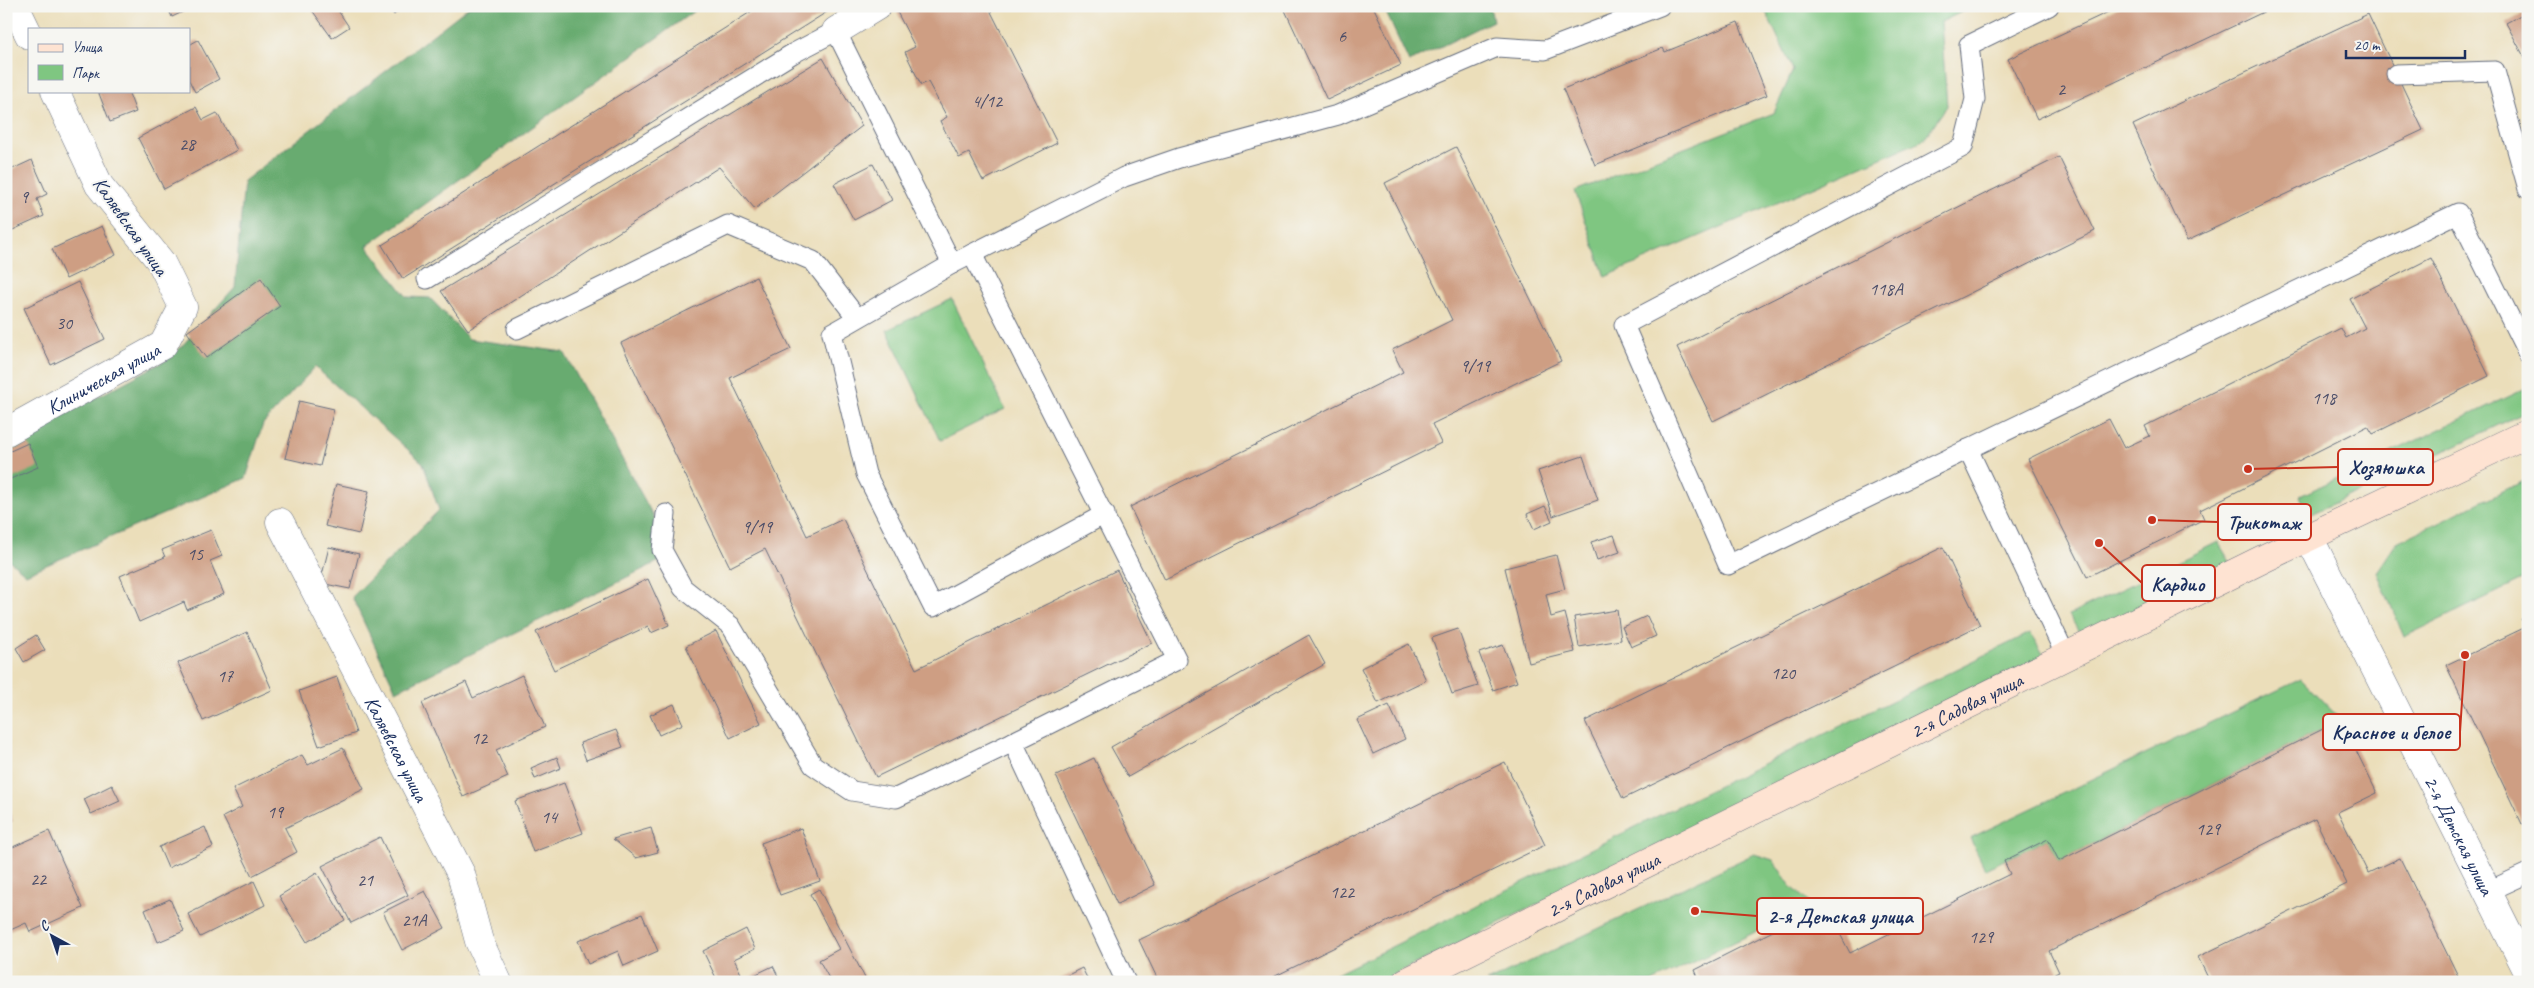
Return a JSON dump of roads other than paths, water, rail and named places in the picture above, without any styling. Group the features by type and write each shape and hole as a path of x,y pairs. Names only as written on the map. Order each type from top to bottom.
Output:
{"street":[{"path":"16,6 28,33"},
{"path":"836,31 877,6"},
{"name":"Каляевская улица","path":"55,92 99,185 161,262 183,307"},
{"name":"Клиническая улица","path":"6,432 163,345 183,307"},
{"name":"2-я Садовая улица","path":"1406,982 2066,656 2528,433"},
{"name":"Каляевская улица","path":"280,522 461,874 479,941 498,982"},
{"name":"2-я Детская улица","path":"2310,537 2528,972"}],"lane":[{"path":"1105,514 932,607 866,474 832,333 952,264 1124,178 1179,158 1338,115 1497,47 1545,50 1660,6"},
{"path":"2050,6 1969,45 1975,100 1963,147 1624,326 1728,565 2458,212 2528,354"},
{"path":"427,279 792,54 836,31 952,264"},
{"path":"2396,74 2495,71 2528,189"},
{"path":"516,329 728,225 813,261 857,318"},
{"path":"666,514 662,550 683,588 731,626 813,765 852,790 896,798 1177,660 1105,514 972,254"},
{"path":"1968,449 2066,656"},
{"path":"1013,742 1126,982"},
{"path":"2489,891 2528,873"}],"place":[{"name":"Хозяюшка","path":"2248,469"},
{"name":"Трикотаж","path":"2152,520"},
{"name":"Кардио","path":"2099,543"},
{"name":"Красное и белое","path":"2465,655"},
{"name":"2-я Детская улица","path":"1695,911"}]}
